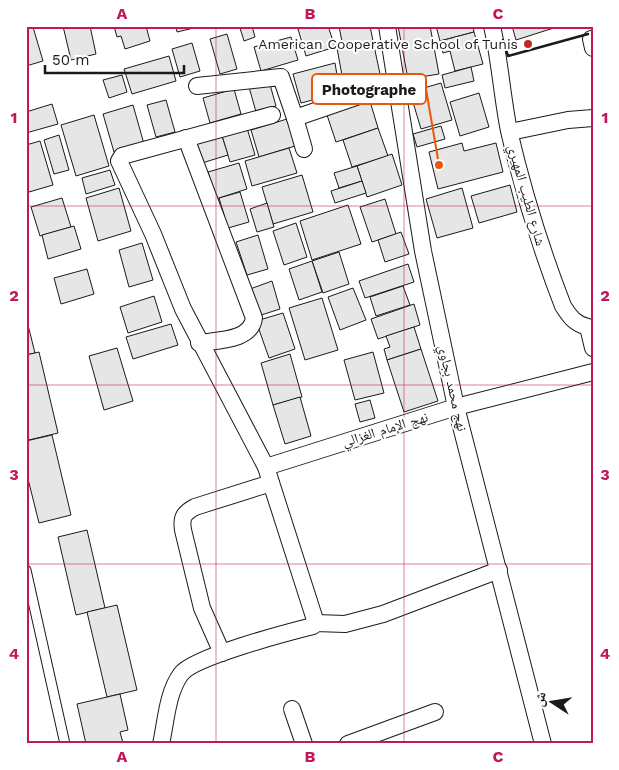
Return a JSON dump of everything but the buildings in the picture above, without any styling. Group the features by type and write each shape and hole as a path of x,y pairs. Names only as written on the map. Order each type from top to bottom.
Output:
{"street":[{"name":"نهج محمد بجاوي","path":"388,26 423,251 456,407 543,744"},
{"name":"شارع الطيب المهيري","path":"492,26 498,53 501,92 531,217 563,306 570,318 580,325 590,326 593,348"},
{"path":"197,86 281,77 304,149"},
{"path":"295,118 397,83"},
{"path":"272,115 122,156 119,161 154,234 183,309 199,343 266,467 316,623"},
{"path":"510,132 568,120 593,118"},
{"path":"186,138 254,318 248,331 240,336 199,343"},
{"name":"نهج الإمام الغزالي","path":"266,467 456,407 593,372"},
{"path":"222,652 202,608 183,530 183,517 186,512 195,507 272,483"},
{"path":"161,744 172,691 182,672 222,652 313,626 316,623 346,624 384,614 499,570"},
{"path":"292,709 304,744"},
{"path":"348,744 435,712"}],"lane":[{"path":"26,570 65,744"}],"wall":[{"path":"503,40 508,56 588,34"}],"place":[{"name":"American Cooperative School of Tunis","path":"528,44"},
{"name":"Photographe","path":"439,165"}]}
